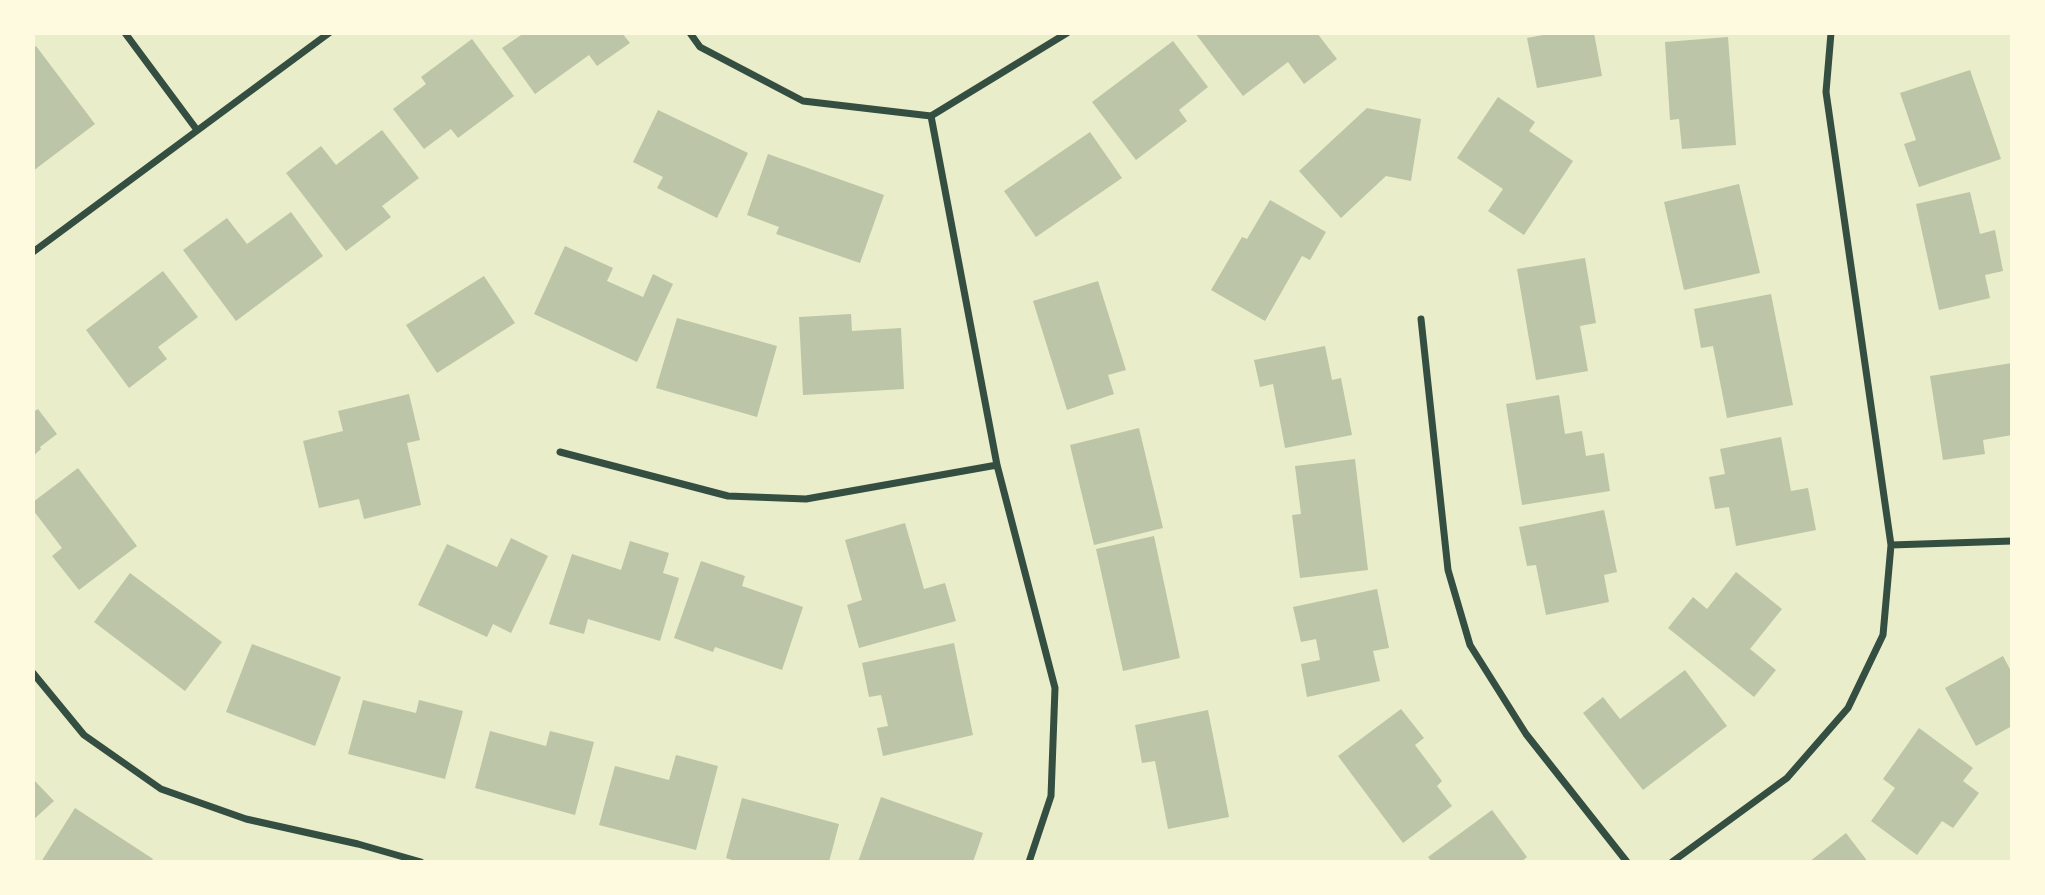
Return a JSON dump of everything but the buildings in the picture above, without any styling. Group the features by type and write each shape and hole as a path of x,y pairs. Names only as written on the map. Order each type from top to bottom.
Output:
{"street":[{"path":"125,33 197,130"},
{"path":"33,252 330,33"},
{"path":"690,33 700,47 803,101 931,116 1067,33"},
{"path":"1672,862 1787,778 1848,708 1883,635 1891,545 1826,92 1831,33"},
{"path":"931,116 997,465 1055,688 1051,796 1029,862"},
{"path":"1421,319 1448,570 1471,645 1526,734 1627,862"},
{"path":"560,452 728,496 806,499 997,465"},
{"path":"1891,545 2012,541"},
{"path":"33,673 84,735 161,789 246,819 421,862"}]}
